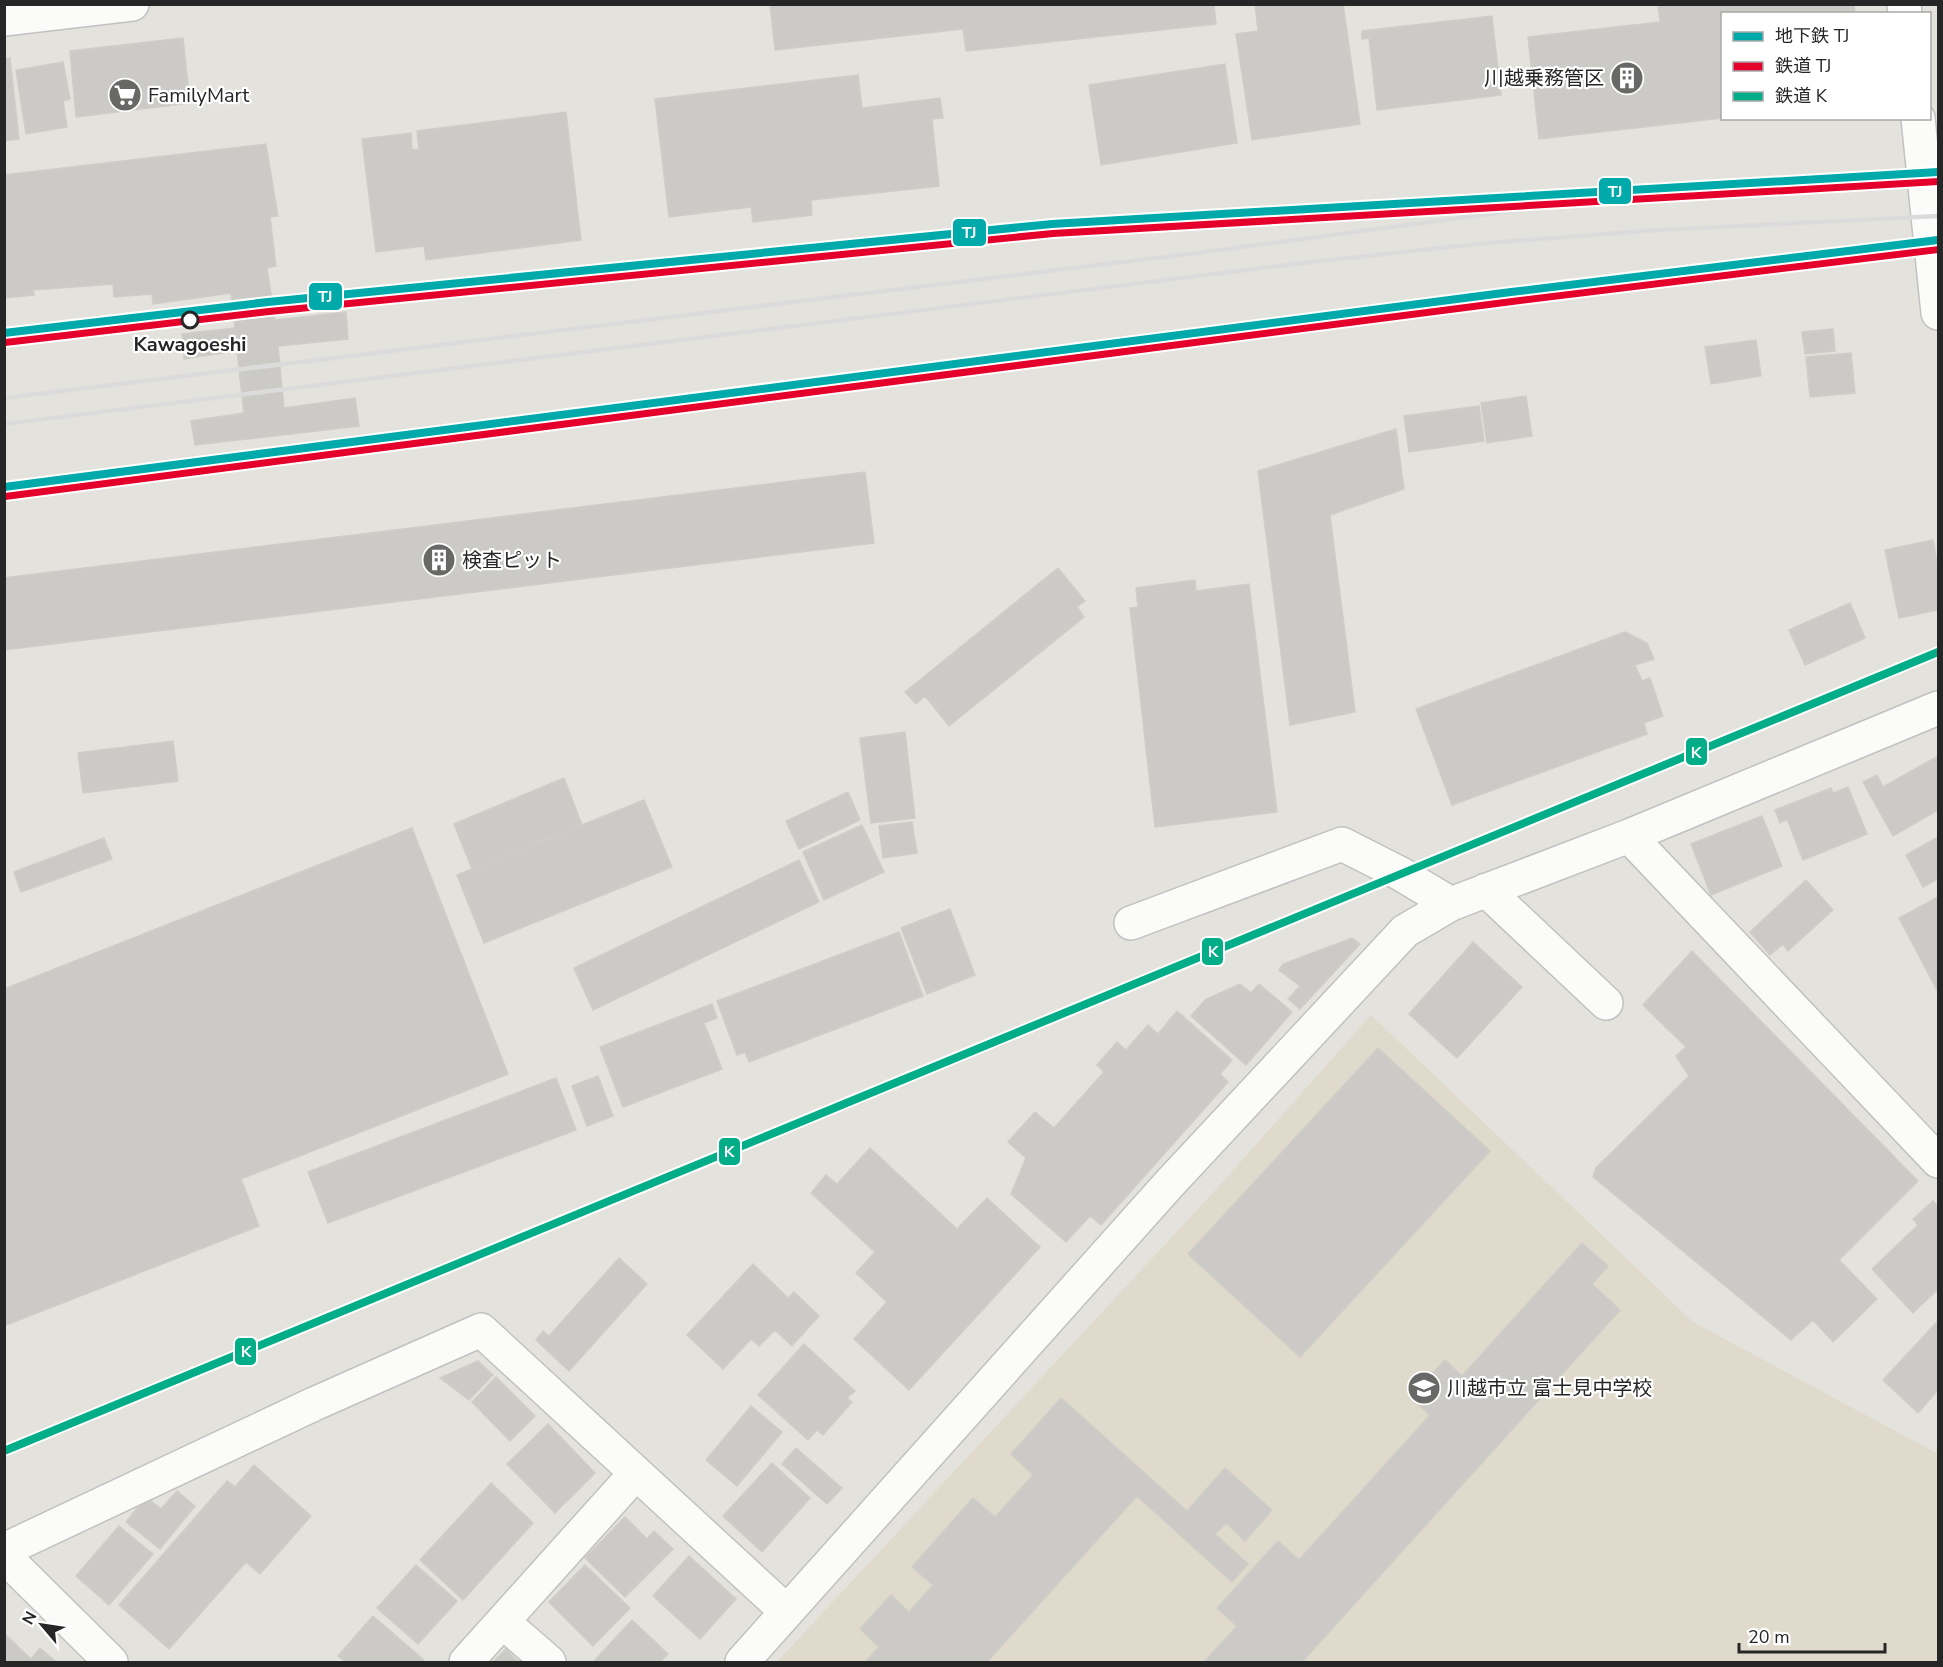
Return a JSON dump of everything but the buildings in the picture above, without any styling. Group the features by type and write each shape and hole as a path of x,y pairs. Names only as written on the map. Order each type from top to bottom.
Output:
{"street":[{"path":"4,19 132,4"},
{"path":"1918,120 1938,313"},
{"path":"742,1662 1162,1192 1397,940 1428,916 1451,904 1629,836 1938,708"},
{"path":"1629,836 1938,1161"},
{"path":"1131,923 1342,844 1401,874 1451,904"},
{"path":"1486,890 1606,1003"},
{"path":"4,1550 314,1404 481,1330 786,1611"},
{"path":"466,1662 636,1473"},
{"path":"4,1556 111,1662"},
{"path":"503,1622 549,1662"}],"shaded area":[{"name":"川越市立 富士見中学校","path":"1371,1015 1693,1322 1938,1454 1938,1662 777,1662 1211,1195"}],"railway":[{"path":"4,398 1197,253 1595,200 1829,178"},
{"path":"4,424 1302,263 1487,243 1658,230 1938,216"}],"metro line":[{"name":"TJ","path":"4,333 268,302 1052,224 1938,172"},
{"name":"TJ","path":"4,487 1511,292 1938,240"}],"rail line":[{"name":"TJ","path":"5,342 269,311 1053,233 1938,181"},
{"name":"TJ","path":"5,496 1512,301 1938,249"},
{"name":"K","path":"4,1451 1938,652"}],"place":[{"name":"川越乗務管区","path":"1627,78"},
{"name":"FamilyMart","path":"125,95"},
{"name":"Kawagoeshi","path":"190,320"},
{"name":"検査ピット","path":"439,560"},
{"name":"川越市立 富士見中学校","path":"1424,1388"}]}
